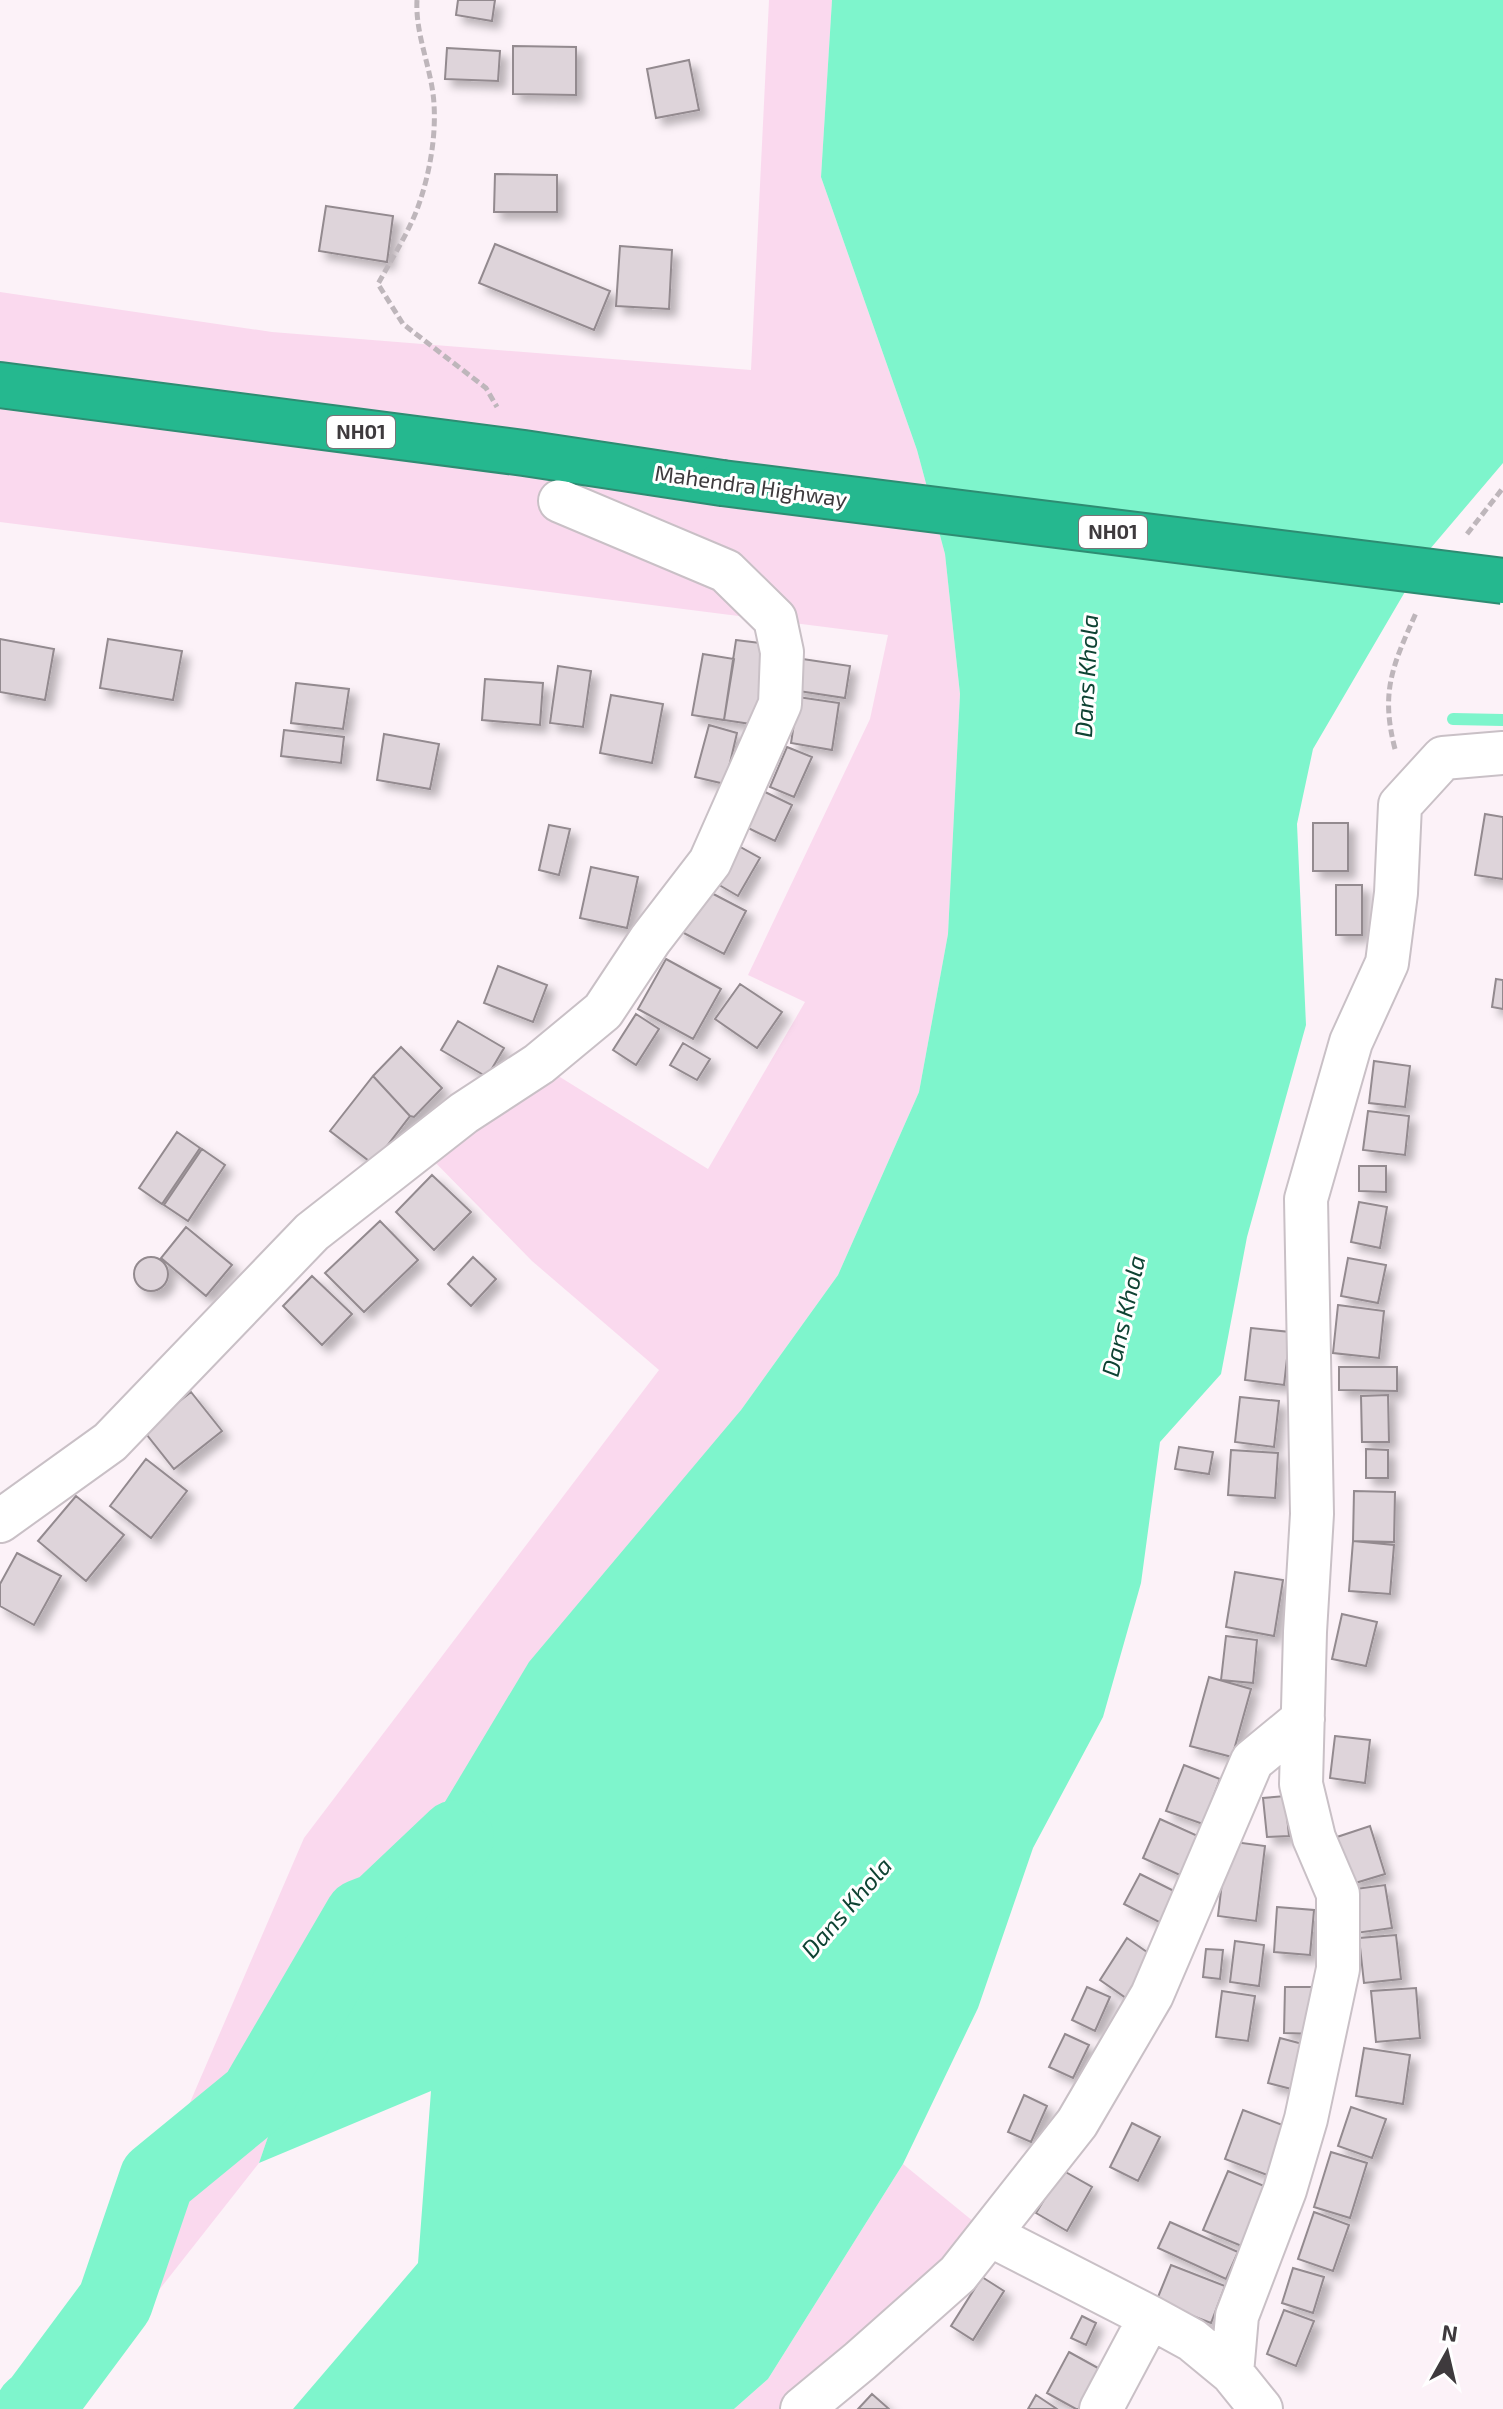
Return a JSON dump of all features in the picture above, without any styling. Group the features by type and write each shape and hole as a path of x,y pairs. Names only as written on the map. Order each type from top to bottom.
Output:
{"highway":[{"name":"Mahendra Highway","path":"0,385 524,453 722,483 1503,581"}],"street":[{"path":"0,1521 110,1442 312,1232 464,1113 539,1064 603,1011 650,940 710,862 780,704 782,652 775,619 726,571 560,501"},
{"path":"1232,2373 1237,2316 1285,2190 1306,2119 1338,1969 1338,1894 1314,1838 1301,1784 1312,1514 1306,1199 1351,1042 1387,963 1396,893 1400,805 1443,758 1503,753"},
{"path":"802,2409 958,2274 1077,2123 1152,1995 1252,1761 1303,1719"},
{"path":"990,2235 1192,2340 1232,2373 1261,2409"},
{"path":"1101,2409 1150,2317"}],"path":[{"path":"417,0 416,16 434,104 432,153 420,203 378,284 403,324 486,388 524,453"},
{"path":"1467,534 1503,488"},
{"path":"1407,797 1391,732 1388,700 1393,665 1417,612"}],"shaded area":[{"path":"769,0 832,0 821,177 917,450 945,554 960,694 948,934 919,1092 838,1275 741,1410 282,2096 259,2163 122,2337 70,2409 33,2409 115,2302 157,2179 304,1838 659,1370 532,1261 421,1148 539,1064 708,1169 805,1002 748,975 870,719 888,635 0,522 0,292 272,332 751,370"},
{"path":"903,2164 990,2235 802,2409 734,2409 768,2379"}],"water":[{"name":"Dans Khola","path":"832,0 1503,0 1503,463 1430,549 1313,749 1297,824 1306,1025 1247,1237 1221,1374 1160,1442 1141,1583 1103,1717 1033,1848 978,2008 903,2164 768,2379 734,2409 293,2409 418,2263 431,2091 259,2163 282,2096 380,1910 529,1662 741,1410 838,1275 919,1092 948,934 960,694 945,554 917,450 821,177"}],"building":[{"path":"458,0 495,0 492,21 456,15"},
{"path":"513,46 576,47 576,95 513,94"},
{"path":"447,48 500,51 498,81 445,79"},
{"path":"689,60 699,110 656,118 647,69"},
{"path":"495,174 557,175 557,212 494,212"},
{"path":"326,206 393,216 387,262 319,251"},
{"path":"495,244 610,291 594,330 479,283"},
{"path":"620,246 672,250 669,309 616,306"},
{"path":"0,639 54,649 45,700 0,692"},
{"path":"108,639 182,651 173,700 100,688"},
{"path":"736,640 777,645 764,726 724,720"},
{"path":"703,654 734,659 724,720 692,715"},
{"path":"796,658 850,666 845,698 792,690"},
{"path":"558,666 591,671 583,727 550,723"},
{"path":"485,679 543,683 540,725 482,720"},
{"path":"296,683 349,689 343,729 291,723"},
{"path":"611,695 663,704 652,763 600,753"},
{"path":"798,697 839,703 832,750 791,743"},
{"path":"709,725 737,733 725,784 695,777"},
{"path":"284,730 344,737 341,763 281,756"},
{"path":"384,734 439,744 430,789 377,780"},
{"path":"787,747 812,757 794,797 770,787"},
{"path":"763,791 792,805 775,841 746,827"},
{"path":"1485,814 1503,817 1503,879 1475,875"},
{"path":"1313,823 1348,823 1348,871 1313,871"},
{"path":"549,825 570,829 559,875 539,870"},
{"path":"735,844 760,858 738,896 714,882"},
{"path":"591,867 638,877 627,928 580,918"},
{"path":"1336,885 1362,885 1362,935 1336,935"},
{"path":"700,887 746,911 724,954 678,930"},
{"path":"666,959 721,989 693,1039 638,1009"},
{"path":"498,966 547,985 533,1022 484,1003"},
{"path":"1496,979 1503,980 1503,1009 1492,1007"},
{"path":"740,984 782,1012 757,1048 715,1019"},
{"path":"636,1014 659,1029 636,1065 613,1050"},
{"path":"458,1021 504,1048 487,1077 441,1050"},
{"path":"683,1043 710,1059 697,1080 670,1065"},
{"path":"401,1047 442,1088 414,1117 373,1076"},
{"path":"1374,1061 1410,1066 1405,1107 1369,1103"},
{"path":"373,1076 410,1116 373,1164 330,1131"},
{"path":"1368,1111 1409,1116 1405,1155 1363,1150"},
{"path":"177,1132 200,1148 162,1204 139,1188"},
{"path":"202,1149 225,1165 188,1221 164,1205"},
{"path":"1359,1166 1386,1166 1386,1192 1359,1191"},
{"path":"432,1175 471,1212 434,1250 396,1212"},
{"path":"1359,1202 1387,1207 1380,1248 1351,1242"},
{"path":"380,1221 418,1260 364,1312 325,1273"},
{"path":"186,1227 232,1265 206,1296 161,1258"},
{"path":"151,1257 163,1262 168,1274 163,1286 151,1291 139,1286 134,1274 139,1262"},
{"path":"473,1257 496,1279 471,1306 448,1284"},
{"path":"1348,1258 1386,1265 1378,1303 1341,1296"},
{"path":"312,1276 352,1314 322,1345 283,1306"},
{"path":"1338,1305 1384,1311 1379,1358 1333,1353"},
{"path":"1251,1328 1290,1332 1284,1385 1245,1380"},
{"path":"1339,1367 1397,1367 1397,1391 1339,1390"},
{"path":"191,1392 222,1431 174,1469 143,1430"},
{"path":"1388,1395 1389,1442 1362,1442 1361,1396"},
{"path":"1240,1397 1279,1401 1274,1447 1235,1442"},
{"path":"1179,1447 1213,1452 1209,1474 1175,1469"},
{"path":"1366,1449 1388,1450 1388,1478 1366,1478"},
{"path":"1231,1450 1278,1453 1275,1498 1228,1495"},
{"path":"146,1459 187,1491 151,1538 110,1506"},
{"path":"1354,1491 1395,1492 1394,1542 1353,1541"},
{"path":"76,1496 124,1535 86,1581 38,1541"},
{"path":"1353,1541 1394,1545 1390,1594 1349,1591"},
{"path":"17,1553 61,1576 34,1625 0,1606 0,1584"},
{"path":"1235,1572 1283,1580 1274,1636 1226,1627"},
{"path":"1342,1614 1377,1622 1366,1666 1332,1659"},
{"path":"1226,1636 1257,1640 1253,1683 1221,1680"},
{"path":"1209,1677 1251,1689 1232,1757 1190,1746"},
{"path":"1335,1736 1370,1740 1365,1783 1330,1778"},
{"path":"1184,1765 1220,1779 1203,1824 1166,1811"},
{"path":"1285,1796 1289,1836 1267,1837 1263,1798"},
{"path":"1160,1819 1200,1837 1182,1876 1143,1858"},
{"path":"1370,1826 1385,1874 1352,1884 1337,1837"},
{"path":"1227,1841 1265,1846 1256,1921 1218,1916"},
{"path":"1140,1874 1176,1892 1161,1923 1124,1904"},
{"path":"1385,1885 1392,1928 1356,1933 1348,1890"},
{"path":"1277,1907 1314,1910 1310,1955 1274,1952"},
{"path":"1396,1935 1401,1979 1364,1983 1359,1938"},
{"path":"1127,1938 1154,1957 1126,1998 1100,1980"},
{"path":"1235,1941 1264,1945 1259,1986 1230,1982"},
{"path":"1206,1949 1223,1950 1220,1979 1203,1977"},
{"path":"1087,1987 1110,1997 1095,2031 1072,2020"},
{"path":"1285,1987 1318,1987 1318,2034 1284,2033"},
{"path":"1416,1988 1420,2038 1376,2042 1371,1991"},
{"path":"1222,1991 1255,1996 1248,2041 1216,2037"},
{"path":"1065,2034 1089,2045 1073,2078 1049,2067"},
{"path":"1280,2038 1314,2047 1303,2092 1268,2083"},
{"path":"1364,2048 1410,2055 1403,2104 1356,2096"},
{"path":"1024,2095 1047,2106 1031,2142 1008,2132"},
{"path":"1351,2107 1386,2119 1372,2158 1338,2146"},
{"path":"1243,2110 1293,2129 1275,2178 1225,2159"},
{"path":"1132,2123 1160,2137 1138,2181 1110,2167"},
{"path":"1331,2152 1367,2163 1350,2218 1314,2207"},
{"path":"1062,2170 1092,2187 1067,2231 1036,2213"},
{"path":"1228,2171 1269,2188 1244,2247 1203,2230"},
{"path":"1314,2212 1349,2225 1333,2271 1298,2259"},
{"path":"1170,2222 1238,2252 1226,2279 1158,2248"},
{"path":"1171,2265 1225,2286 1211,2323 1156,2302"},
{"path":"1293,2268 1324,2277 1313,2313 1282,2303"},
{"path":"982,2277 1004,2291 973,2340 951,2326"},
{"path":"1284,2310 1314,2321 1296,2366 1267,2354"},
{"path":"1082,2316 1096,2323 1086,2345 1071,2338"},
{"path":"1069,2352 1107,2373 1086,2409 1076,2409 1047,2393"},
{"path":"872,2394 889,2409 858,2409"},
{"path":"1036,2395 1057,2409 1028,2409"}],"waterway":[{"path":"1453,719 1503,720"},
{"path":"33,2409 115,2302 157,2179 257,2097 362,1917 380,1910 456,1838"}]}
